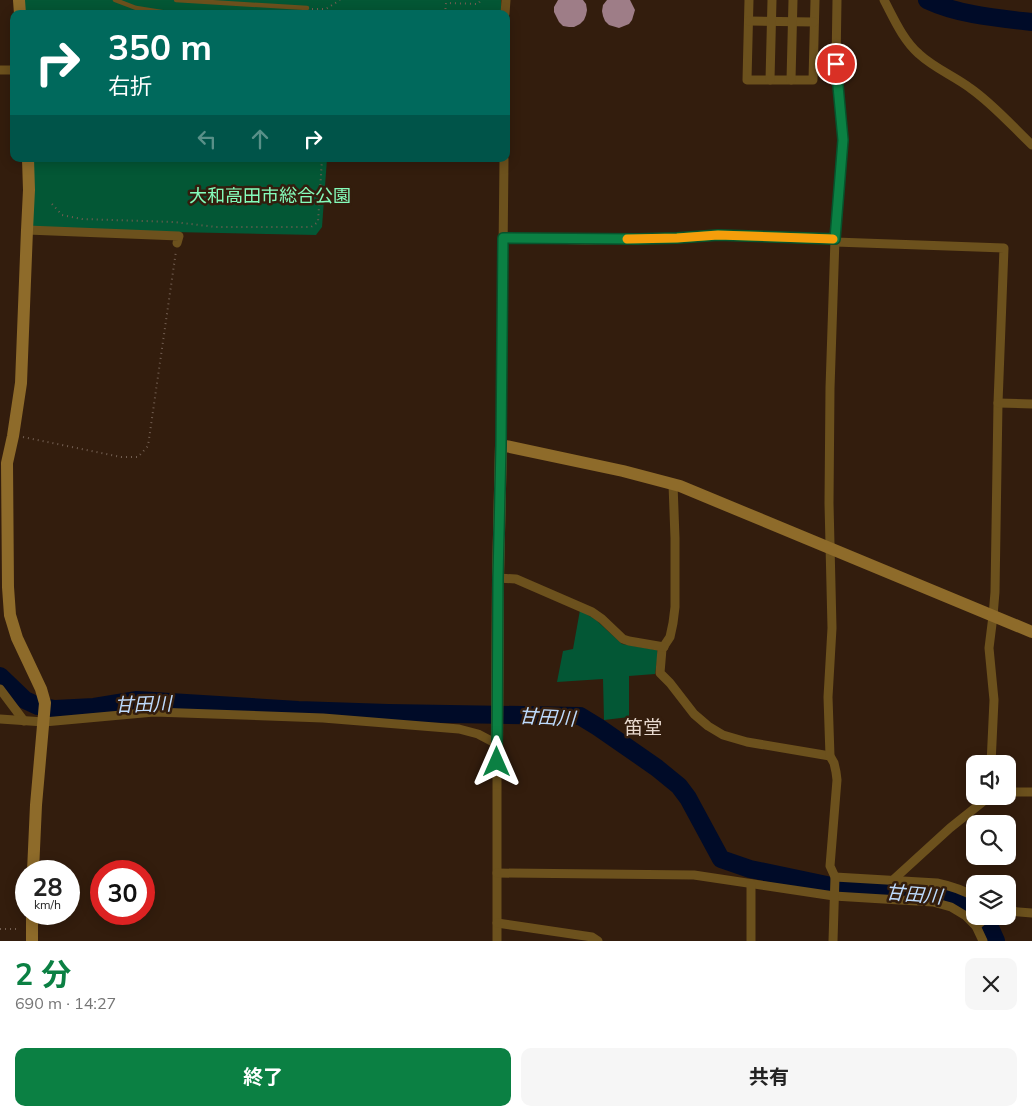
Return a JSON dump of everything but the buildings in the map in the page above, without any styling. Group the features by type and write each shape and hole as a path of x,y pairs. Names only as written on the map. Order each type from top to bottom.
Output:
{"street":[{"path":"750,0 747,80 813,80 814,0"},
{"path":"770,80 772,0"},
{"path":"791,80 793,0"},
{"path":"833,941 835,879 830,866 837,780 834,763 830,756 828,697 832,628 829,427 835,241 843,140 836,64 837,0"},
{"path":"884,0 909,43 919,55 984,98 1032,145"},
{"path":"749,21 814,22"},
{"path":"28,162 28,230 20,383 14,436 4,462 10,615 17,638 42,689 45,703 36,805 34,860"},
{"path":"497,941 498,578 504,162"},
{"path":"28,230 179,236 177,243"},
{"path":"503,238 637,239 718,235 1004,248 998,403 996,573 993,616 988,648 994,700 991,755"},
{"path":"998,403 1032,404"},
{"path":"501,445 605,467 680,486 1032,632"},
{"path":"673,484 675,538 674,623 670,637 662,649 660,673 694,714 708,726 723,735 747,742 830,756"},
{"path":"498,578 516,579 592,612 623,639 664,647"},
{"path":"0,689 24,721"},
{"path":"0,719 24,721 154,712 322,718 459,728 478,734 497,744"},
{"path":"1016,792 1032,792"},
{"path":"893,880 977,805"},
{"path":"497,873 680,875 706,877 834,894 933,902 951,907 966,916"},
{"path":"835,879 937,883 954,887 966,893"},
{"path":"751,884 751,941"},
{"path":"1016,912 1032,913"},
{"path":"497,922 592,937 598,941"},
{"path":"978,925 983,941"}],"lane":[{"path":"115,0 136,8 149,10"},
{"path":"176,0 307,8"}],"path":[{"path":"307,8 326,9 340,0"},
{"path":"445,10 446,3 478,4 481,0"},
{"path":"52,204 62,215 82,218 174,222 216,227 311,227 318,222 322,162"},
{"path":"14,436 121,457 138,457 148,446 177,243"},
{"path":"0,928 32,935"}],"green space":[{"path":"24,0 501,0 501,10 25,10"},
{"name":"大和高田市総合公園","path":"32,162 327,162 322,227 316,235 31,229"},
{"path":"580,610 596,620 622,644 657,650 655,674 629,676 629,717 604,720 603,679 557,682 563,651 573,649"}],"waterway":[{"path":"927,0 965,12 1032,22"},
{"name":"甘田川","path":"0,676 25,700 38,706 55,709 94,707 137,700 298,710 580,716 657,768 679,786 688,798 721,859 750,869 841,888 931,892 947,895 966,904"},
{"name":"甘田川","path":"989,925 996,941"}],"slow traffic":[{"path":"627,239 718,235 833,239"}],"district":[{"name":"笛堂","path":"643,727"}],"route":[{"path":"497,762 503,238 586,240 718,235 835,239 843,152 836,64"}]}
